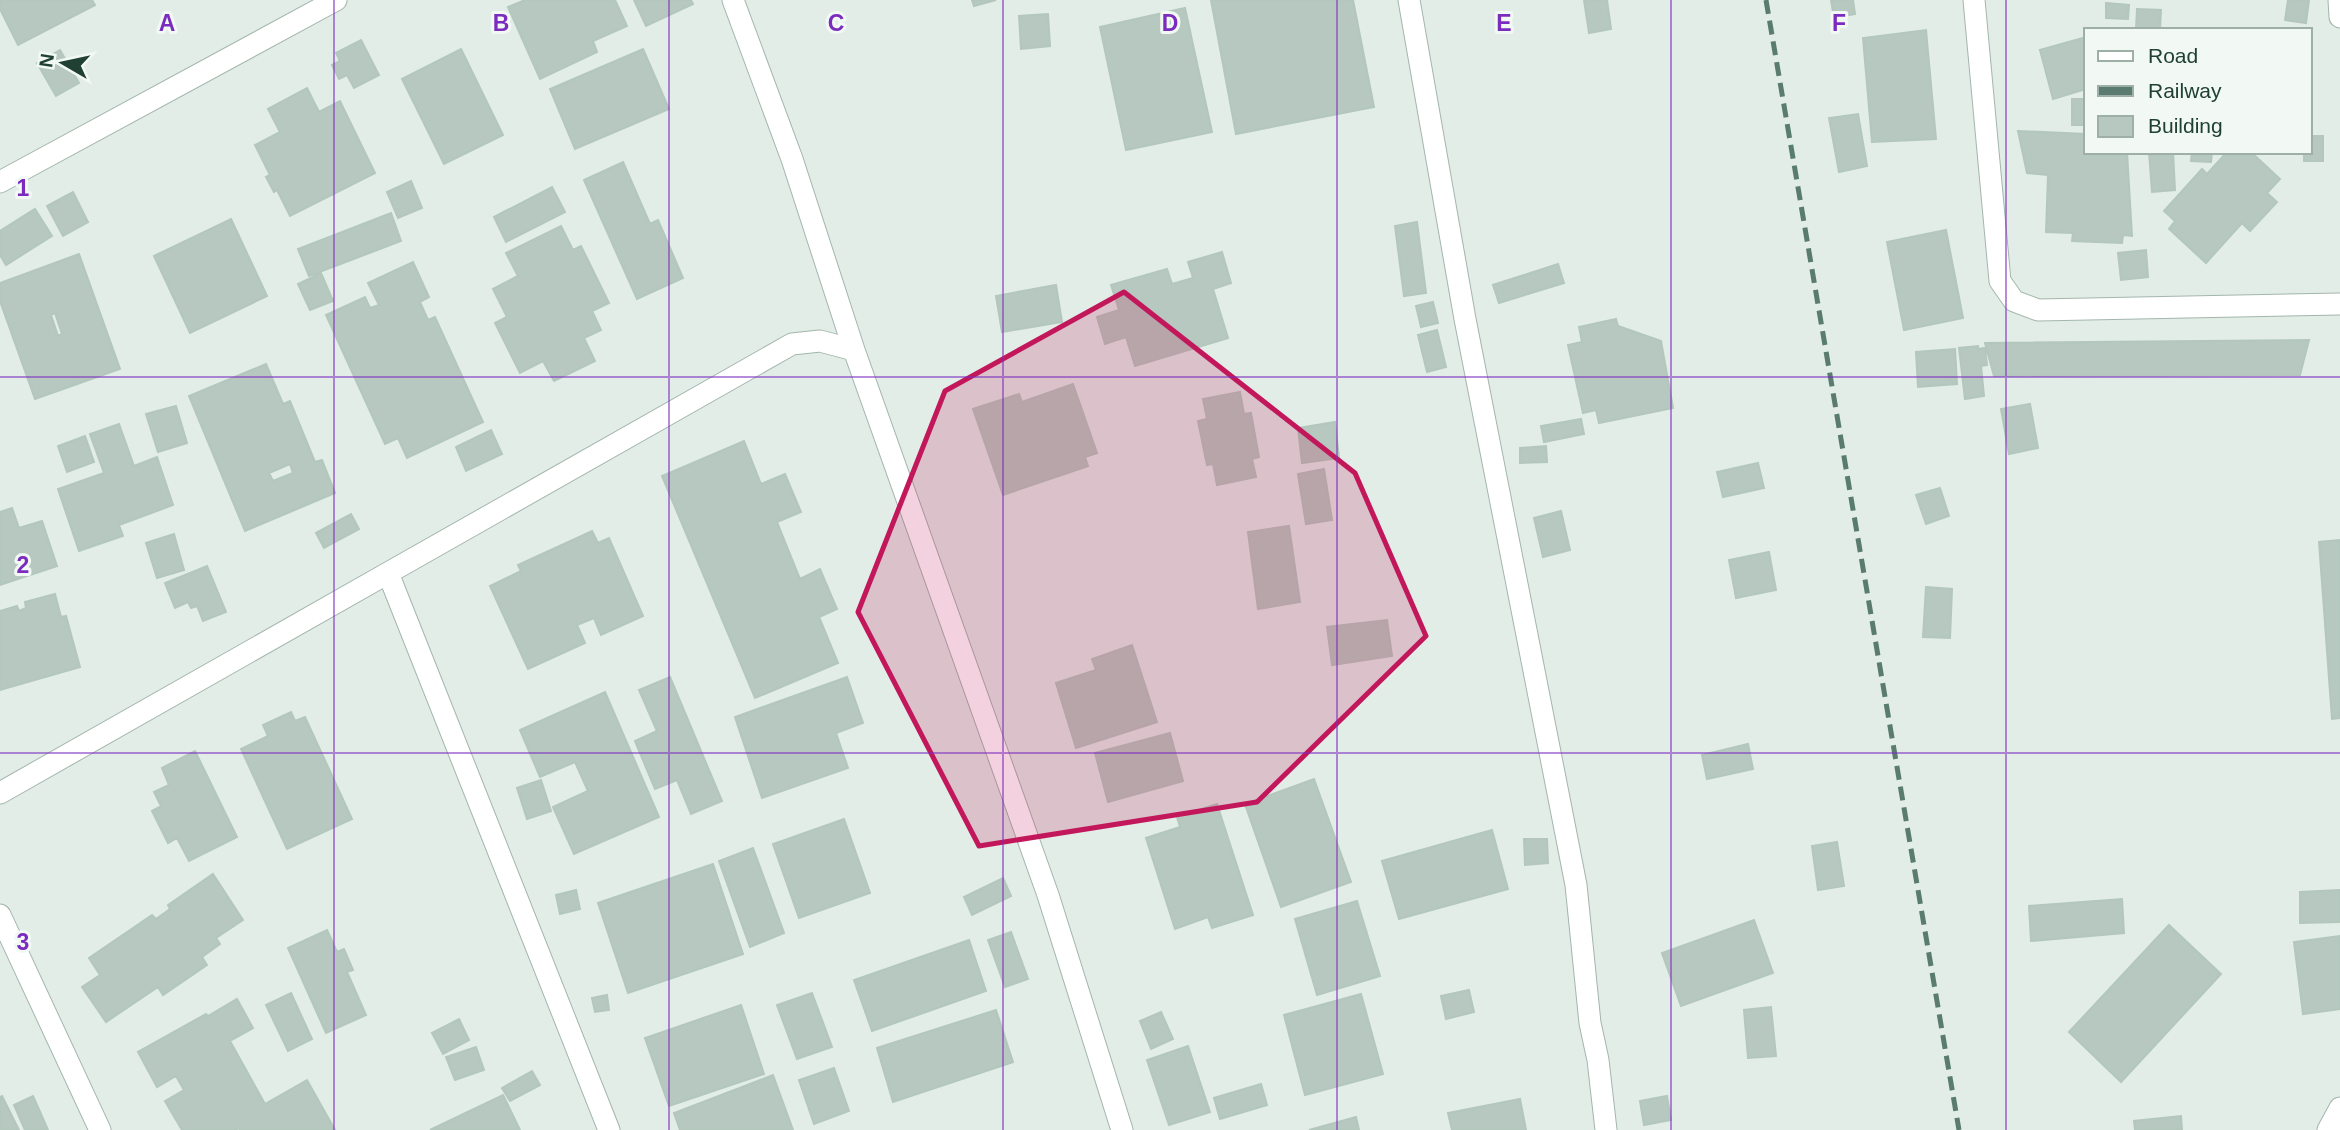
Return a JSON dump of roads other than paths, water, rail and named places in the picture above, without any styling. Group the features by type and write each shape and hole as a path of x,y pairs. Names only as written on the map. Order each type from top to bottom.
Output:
{"street":[{"path":"4,173 336,0"},
{"path":"733,0 792,159 854,350 1048,895 1122,1130"},
{"path":"1409,0 1465,319 1576,885 1590,1023 1598,1060 1606,1130"},
{"path":"1974,0 2000,281 2014,301 2038,310 2340,304"},
{"path":"2339,0 2340,17"},
{"path":"0,793 792,344 820,341 854,350"},
{"path":"388,573 609,1130"},
{"path":"0,915 100,1130"},
{"path":"2328,1130 2340,1108"}],"railway":[{"path":"1766,0 1959,1130"}]}
